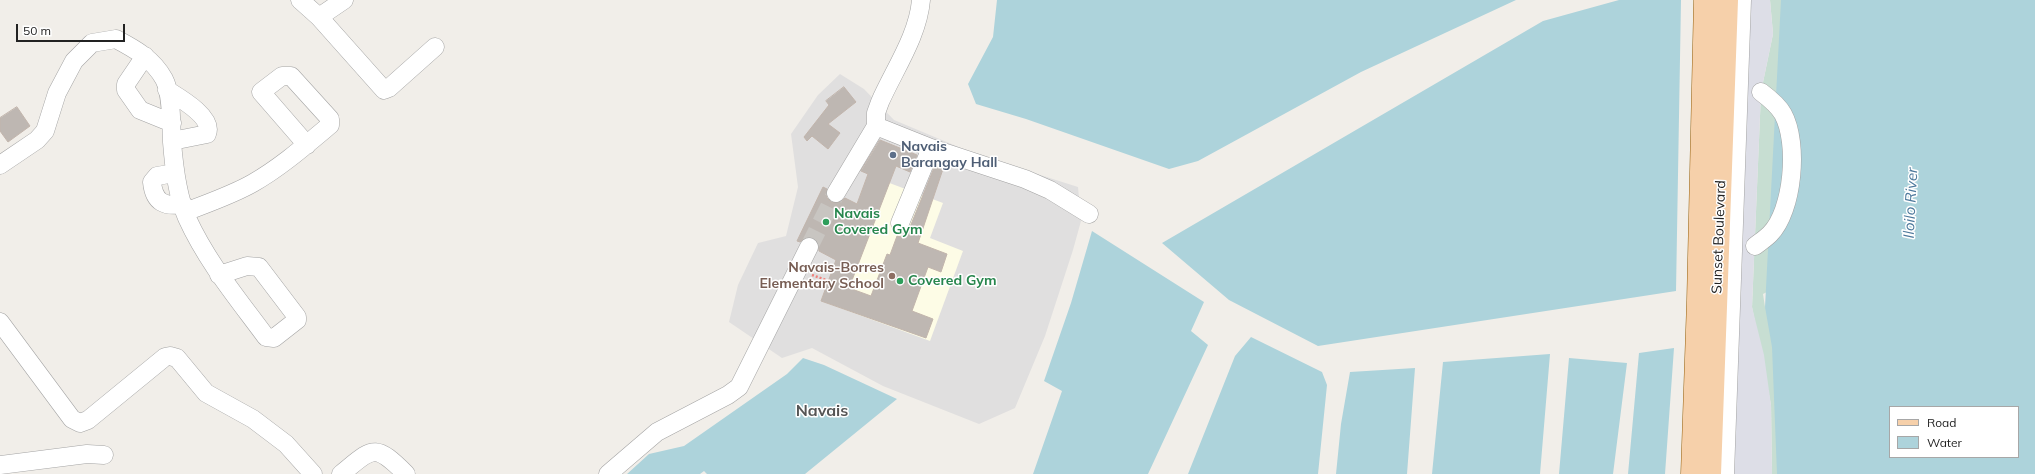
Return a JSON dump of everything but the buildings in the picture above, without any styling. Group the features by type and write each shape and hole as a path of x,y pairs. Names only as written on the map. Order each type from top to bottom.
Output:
{"main road":[{"name":"Sunset Boulevard","path":"1692,474 1698,301 1705,0"},
{"name":"Sunset Boulevard","path":"1710,474 1727,0"}],"street":[{"path":"300,0 319,17 384,90 389,88 435,47"},
{"path":"319,17 344,0"},
{"path":"836,193 876,126 878,108 891,75 911,37 920,13 921,0"},
{"path":"1725,474 1742,0"},
{"path":"0,165 37,140 45,131 57,93 74,61 92,43 116,39 145,56 165,80 172,122 175,173 184,208 219,275"},
{"path":"145,56 126,84 126,90 140,110 172,122"},
{"path":"167,90 196,110 207,126 208,130 207,134 172,141"},
{"path":"1755,246 1770,234 1778,220 1787,199 1792,177 1792,141 1789,129 1783,114 1762,92"},
{"path":"876,126 931,148 1025,179 1050,190 1088,214"},
{"path":"175,173 157,176 152,182 153,191 162,203 169,206 184,208 223,198 254,182 307,145"},
{"path":"900,223 931,148"},
{"path":"608,474 657,432 728,395 739,387 809,247"},
{"path":"0,322 72,419 80,423 88,420 165,357 170,356 177,358 206,393 254,419 286,444 312,474"},
{"path":"342,474 368,453 375,452 384,454 406,474"},
{"path":"0,465 87,454 104,455"}],"shaded area":[{"path":"1742,0 1770,0 1773,34 1761,92 1752,307 1764,355 1771,405 1772,474 1725,474"},
{"path":"1770,0 1794,0 1779,286 1763,294 1765,307 1772,313 1782,474 1772,474 1771,405 1752,307 1761,92 1773,34"},
{"path":"840,74 864,89 894,120 1004,166 1034,173 1078,187 1081,221 1073,250 1045,336 1015,408 979,424 883,386 812,348 782,358 729,322 738,285 758,243 786,236 798,187 791,134 818,95"},
{"name":"Navais-Borres Elementary School","path":"868,175 943,203 930,238 963,251 930,341 821,301"}],"water":[{"path":"997,0 1516,0 1361,72 1198,161 1169,169 1026,119 976,104 968,84 993,37"},
{"path":"1619,0 1681,0 1676,291 1318,346 1229,300 1162,243 1543,21"},
{"name":"Iloilo River","path":"1781,0 2035,0 2035,474 1777,474 1772,347 1765,307"},
{"path":"1092,231 1204,302 1191,331 1208,345 1148,474 1033,474 1062,391 1044,381 1071,303"},
{"path":"1251,337 1322,372 1327,385 1318,474 1188,474 1235,356"},
{"path":"1674,348 1665,474 1628,474 1639,353"},
{"path":"1550,354 1540,474 1432,474 1443,362"},
{"path":"803,358 824,365 897,399 805,474 707,474 704,471 700,474 627,474 649,454 684,446 787,374"},
{"path":"1569,358 1627,363 1613,474 1559,474"},
{"path":"1415,368 1407,474 1336,474 1341,424 1350,372"}],"tunnel":[{"path":"809,247 836,193"}],"place":[{"name":"Navais Barangay Hall","path":"893,155"},
{"name":"Navais Covered Gym","path":"826,222"},
{"name":"Navais-Borres Elementary School","path":"892,276"},
{"name":"Covered Gym","path":"900,281"}],"district":[{"name":"Navais","path":"822,411"}]}
